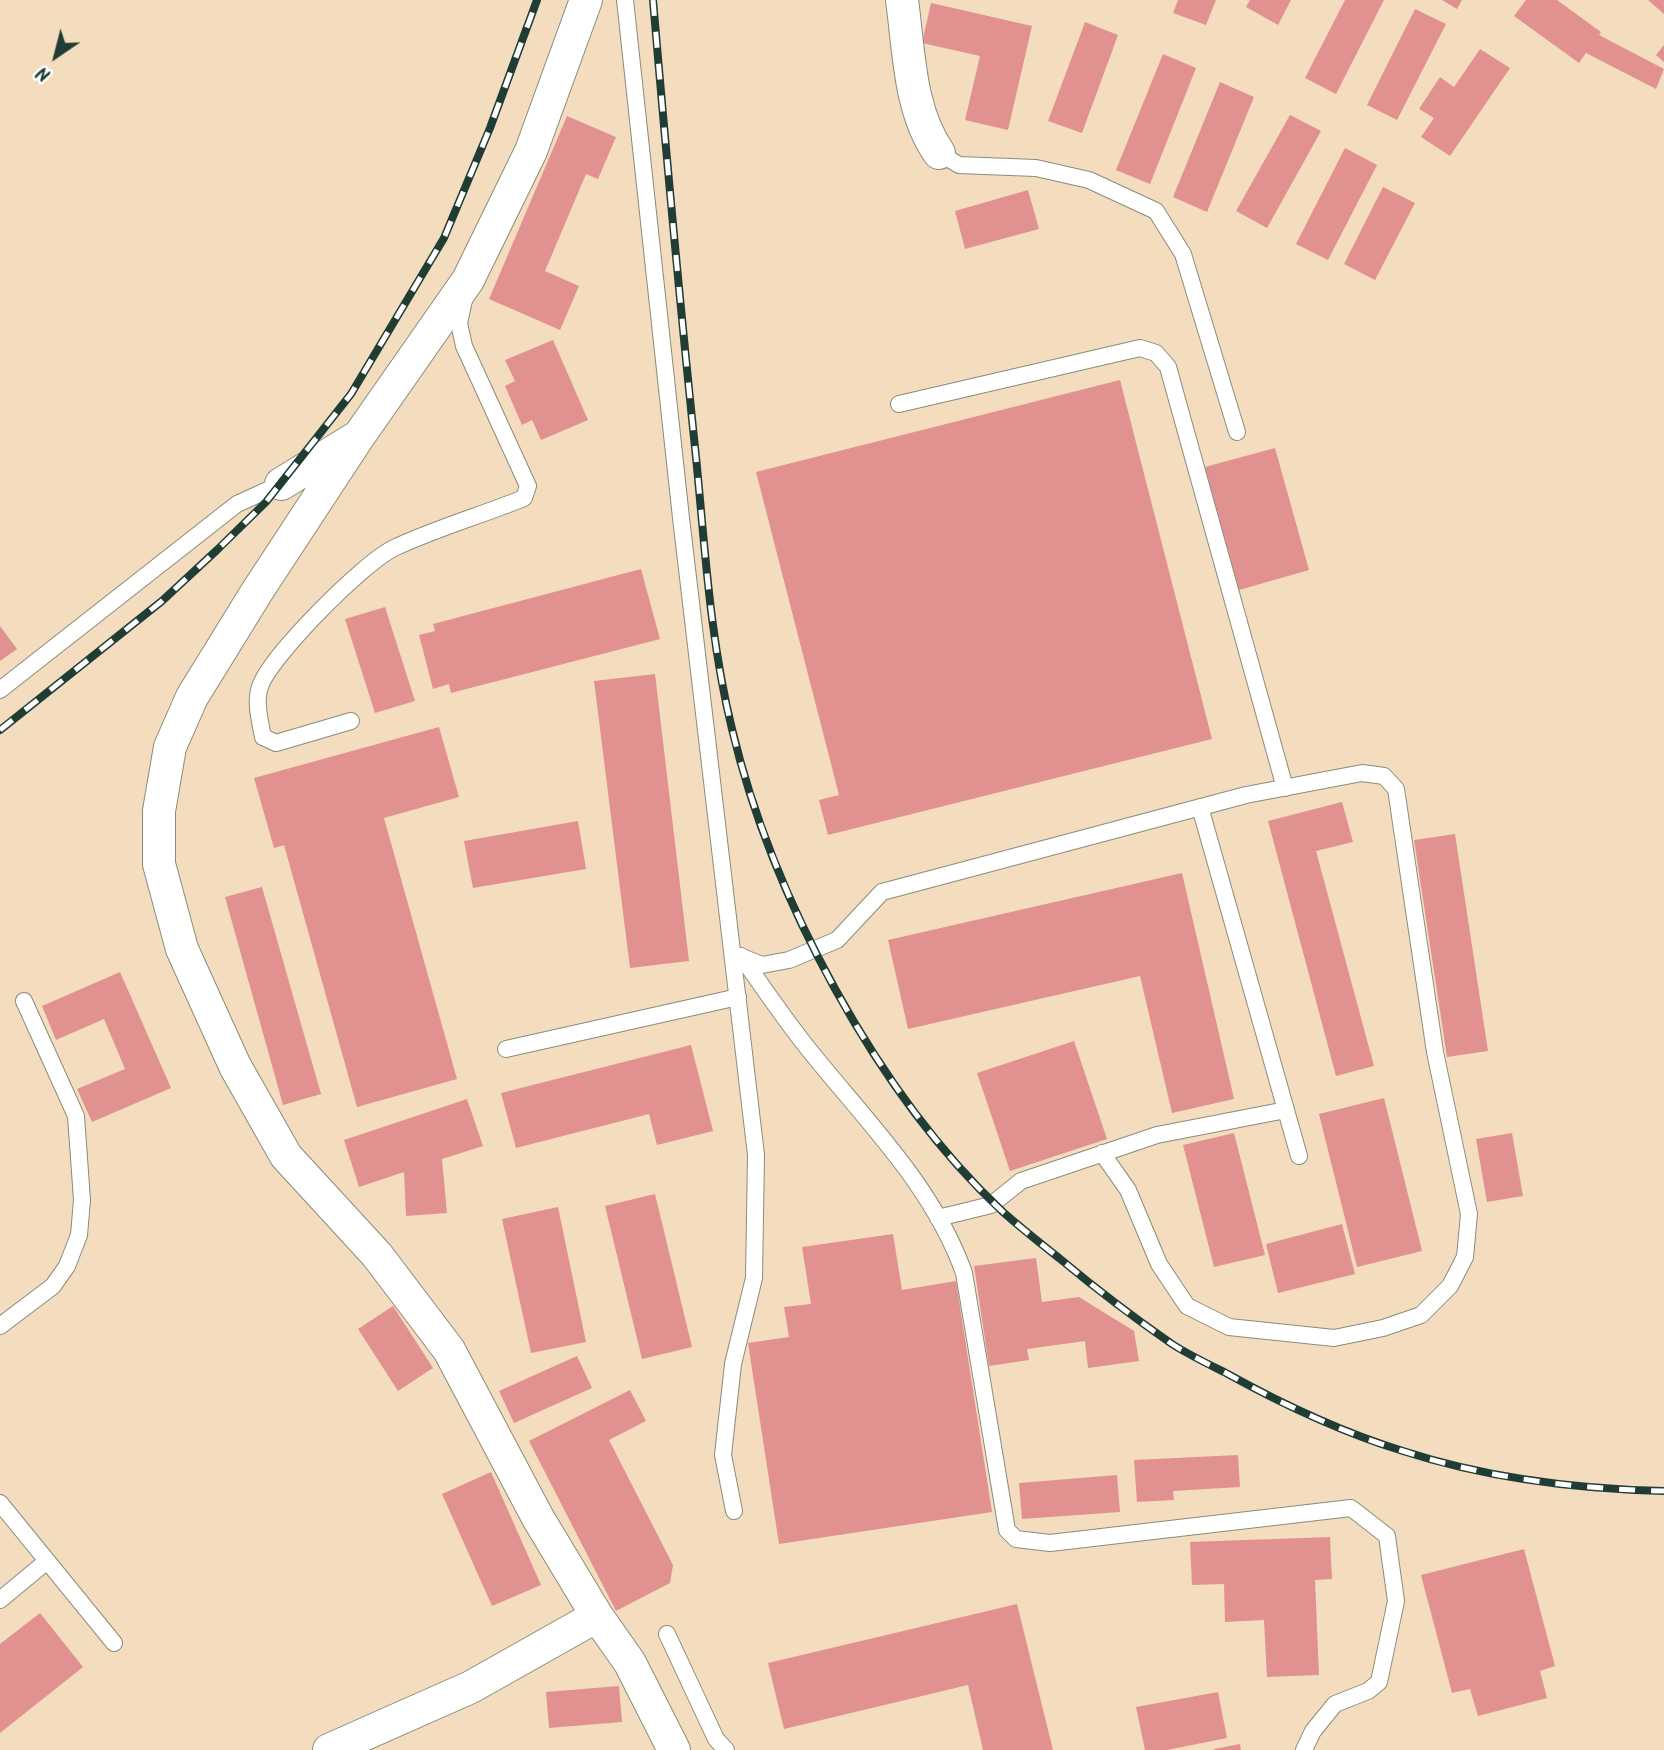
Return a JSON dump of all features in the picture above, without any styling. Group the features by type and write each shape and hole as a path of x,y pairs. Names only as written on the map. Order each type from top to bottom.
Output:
{"street":[{"path":"586,0 531,151 468,280 359,436 192,696 170,747 159,811 159,864 182,949 235,1066 286,1156 377,1255 449,1350 538,1518 597,1616 630,1663 674,1750"},
{"path":"902,0 917,104 927,137 939,153"},
{"path":"281,484 359,436"},
{"path":"329,1750 471,1687 597,1616"}],"lane":[{"path":"625,0 680,504 756,1155 754,1278 733,1364 723,1455 734,1511"},
{"path":"939,153 960,165 1036,168 1088,180 1156,211 1183,254 1237,432"},
{"path":"351,722 276,743 263,737 258,710 260,686 278,656 342,589 392,549 524,498 528,486 464,346 459,323 468,280"},
{"path":"899,404 1140,348 1156,353 1168,367 1285,788"},
{"path":"0,690 237,504 281,484"},
{"path":"742,957 762,965 789,960 837,940 882,892 1246,795 1362,773 1384,776 1396,789 1435,1052 1469,1214 1465,1257 1450,1286 1421,1315 1383,1328 1335,1338 1229,1327 1187,1306 1159,1264 1128,1190 1102,1153"},
{"path":"1200,807 1299,1156"},
{"path":"731,942 805,1044 908,1169 954,1243 964,1273 1007,1530 1016,1539 1049,1543 1351,1508 1387,1536 1396,1601 1379,1682 1368,1691 1335,1704 1313,1731 1304,1750"},
{"path":"506,1049 738,997"},
{"path":"0,1326 53,1286 67,1266 79,1235 82,1200 76,1116 23,1001"},
{"path":"938,1218 991,1205 1021,1181 1157,1135 1286,1110"},
{"path":"0,1503 114,1643"},
{"path":"0,1600 47,1561"},
{"path":"667,1634 716,1739 726,1750"}],"building":[{"path":"1178,0 1216,0 1206,25 1173,13"},
{"path":"1250,0 1291,0 1278,25 1246,7"},
{"path":"1345,0 1384,0 1336,94 1305,78"},
{"path":"1442,0 1462,0 1457,9"},
{"path":"1526,0 1557,0 1601,32 1599,35 1664,69 1656,89 1586,53 1579,63 1514,16"},
{"path":"1648,0 1664,0 1664,14"},
{"path":"931,3 1032,26 1008,130 965,120 980,56 922,43"},
{"path":"1415,9 1446,24 1397,120 1367,105"},
{"path":"1085,22 1118,35 1082,133 1048,121"},
{"path":"1664,45 1664,62 1656,55"},
{"path":"1480,49 1510,68 1450,156 1421,137 1434,118 1419,109 1440,77 1454,87"},
{"path":"1163,54 1196,68 1150,184 1116,170"},
{"path":"1220,82 1254,97 1207,212 1173,197"},
{"path":"1290,115 1321,131 1267,228 1236,211"},
{"path":"567,116 616,137 598,179 586,174 545,271 579,286 560,330 489,299"},
{"path":"1345,148 1377,165 1328,260 1296,244"},
{"path":"1383,187 1415,203 1375,280 1344,264"},
{"path":"1028,190 1039,229 965,249 955,211"},
{"path":"553,340 588,420 541,440 532,420 522,425 505,386 515,381 505,360"},
{"path":"1120,380 1212,739 828,835 819,800 839,795 756,472"},
{"path":"1275,448 1309,570 1239,590 1205,467"},
{"path":"641,569 660,639 451,693 449,684 433,689 419,635 435,631 433,624"},
{"path":"385,607 415,701 375,713 345,619"},
{"path":"0,626 17,649 0,661"},
{"path":"655,674 689,961 630,968 594,681"},
{"path":"439,727 459,797 384,818 457,1079 357,1107 284,845 274,848 254,778"},
{"path":"1342,802 1353,842 1316,851 1374,1066 1336,1076 1268,821"},
{"path":"578,821 586,869 473,888 464,841"},
{"path":"1455,834 1488,1051 1447,1057 1414,840"},
{"path":"1182,873 1234,1099 1172,1113 1140,976 908,1029 888,940"},
{"path":"262,887 321,1094 283,1105 225,897"},
{"path":"120,972 171,1088 92,1122 77,1089 125,1069 104,1019 56,1040 42,1006"},
{"path":"1074,1041 1107,1139 1010,1171 977,1073"},
{"path":"691,1045 713,1131 657,1145 649,1114 516,1148 501,1093"},
{"path":"1384,1098 1422,1251 1357,1267 1319,1114"},
{"path":"467,1099 483,1146 442,1159 447,1213 406,1216 404,1172 359,1187 344,1140"},
{"path":"1234,1133 1265,1255 1214,1267 1183,1145"},
{"path":"1512,1133 1523,1196 1487,1202 1476,1139"},
{"path":"655,1194 692,1347 642,1359 605,1206"},
{"path":"558,1207 586,1342 531,1353 502,1219"},
{"path":"1342,1224 1355,1274 1278,1293 1266,1244"},
{"path":"893,1234 902,1290 956,1281 992,1512 779,1544 748,1343 789,1337 784,1307 811,1304 802,1247"},
{"path":"1036,1258 1042,1302 1079,1297 1134,1331 1139,1361 1088,1368 1085,1341 1027,1349 1029,1360 989,1366 974,1266"},
{"path":"393,1306 433,1368 398,1391 358,1329"},
{"path":"577,1356 592,1388 514,1423 499,1391"},
{"path":"630,1390 646,1421 609,1440 673,1565 670,1583 616,1611 529,1441"},
{"path":"1238,1455 1240,1487 1173,1491 1174,1500 1137,1502 1134,1460"},
{"path":"491,1472 541,1585 492,1606 442,1494"},
{"path":"1117,1475 1120,1512 1022,1519 1019,1483"},
{"path":"1330,1537 1332,1579 1315,1580 1319,1675 1267,1677 1264,1620 1225,1622 1224,1584 1192,1585 1190,1542"},
{"path":"1524,1549 1555,1666 1540,1671 1547,1698 1478,1716 1470,1689 1452,1693 1421,1575"},
{"path":"1017,1604 1053,1750 983,1750 968,1685 784,1729 768,1663"},
{"path":"40,1613 83,1667 0,1733 0,1644"},
{"path":"619,1686 622,1722 549,1728 546,1692"},
{"path":"1218,1692 1227,1738 1167,1750 1145,1750 1136,1707"},
{"path":"1240,1744 1241,1750 1214,1749"}],"railway":[{"path":"0,730 162,601 217,550 266,502 351,394 444,238 490,128 537,0"},
{"path":"653,0 673,229 718,662 732,729 750,793 774,859 802,925 872,1052 913,1110 957,1164 1003,1212 1114,1302 1185,1352 1312,1416 1357,1435 1434,1460 1499,1475 1565,1485 1664,1491"}]}
